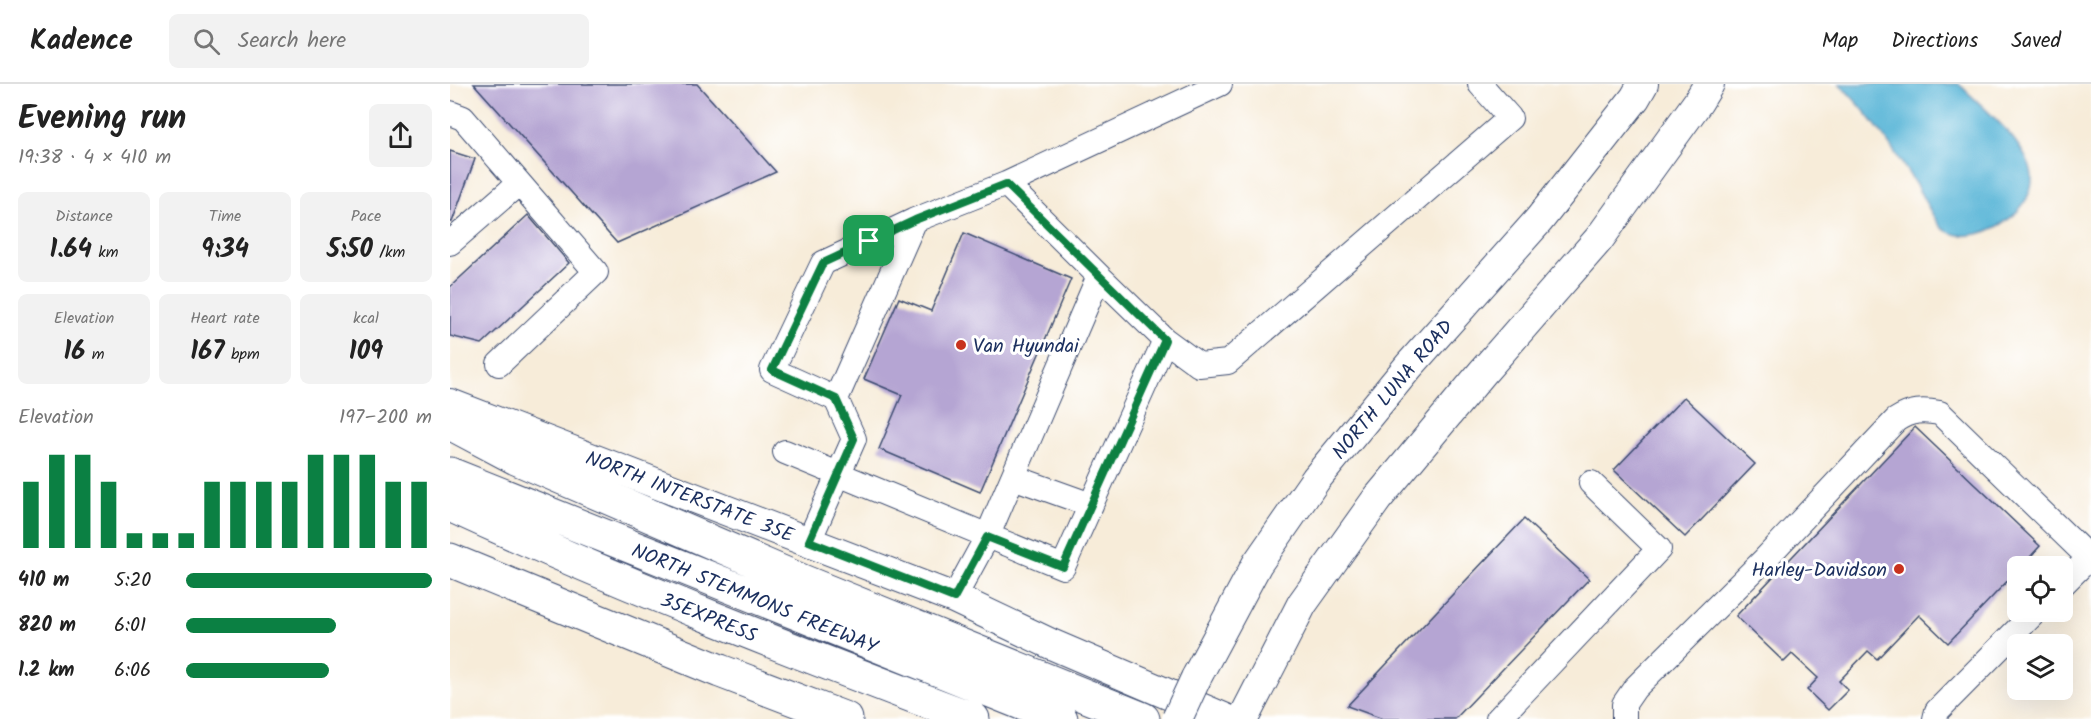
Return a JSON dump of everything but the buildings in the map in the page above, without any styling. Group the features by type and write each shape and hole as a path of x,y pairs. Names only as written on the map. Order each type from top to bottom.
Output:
{"highway":[{"path":"450,423 516,458 802,582 1143,719"},
{"name":"NORTH STEMMONS FREEWAY","path":"450,474 1061,719"},
{"name":"35EXPRESS","path":"450,505 546,549 755,636 973,719"},
{"path":"450,560 720,671 846,719"}],"main road":[{"name":"NORTH LUNA ROAD","path":"1177,719 1196,678 1257,564 1316,479 1408,366 1539,220 1635,98 1643,84"},
{"path":"1248,709 1302,604 1377,499 1482,373 1599,239 1709,84"},
{"name":"NORTH INTERSTATE 35E","path":"450,405 954,598 1051,644 1226,719"}],"lane":[{"path":"809,541 854,439 836,399 772,370 823,263 915,220 1006,184 1220,84"},
{"path":"1006,184 1165,340 1199,365 1228,362 1510,118 1480,84"},
{"path":"450,113 463,118 596,272 499,364"},
{"path":"450,243 519,183"},
{"path":"836,399 915,220"},
{"path":"954,598 987,537 1099,276"},
{"path":"785,452 838,476 1063,567 1165,340"},
{"path":"1624,719 1624,704 1635,688 1764,560 1896,420 1908,412 1940,413 2090,558 2073,574"},
{"path":"1013,477 1090,505"},
{"path":"1498,719 1659,549 1591,483"},
{"path":"1935,719 1937,711 2025,622"}],"water":[{"path":"1839,84 1959,84 1999,122 2025,155 2030,167 2032,183 2027,198 2017,212 2003,223 1987,231 1971,235 1955,234 1942,228 1899,158 1861,107"}],"place":[{"name":"Van Hyundai","path":"961,345"},
{"name":"Harley-Davidson","path":"1899,569"}],"route":[{"path":"1006,184 1165,340 1063,567 987,537 954,598 809,541 854,439 836,399 772,370 823,263 869,241 1006,184"}]}
